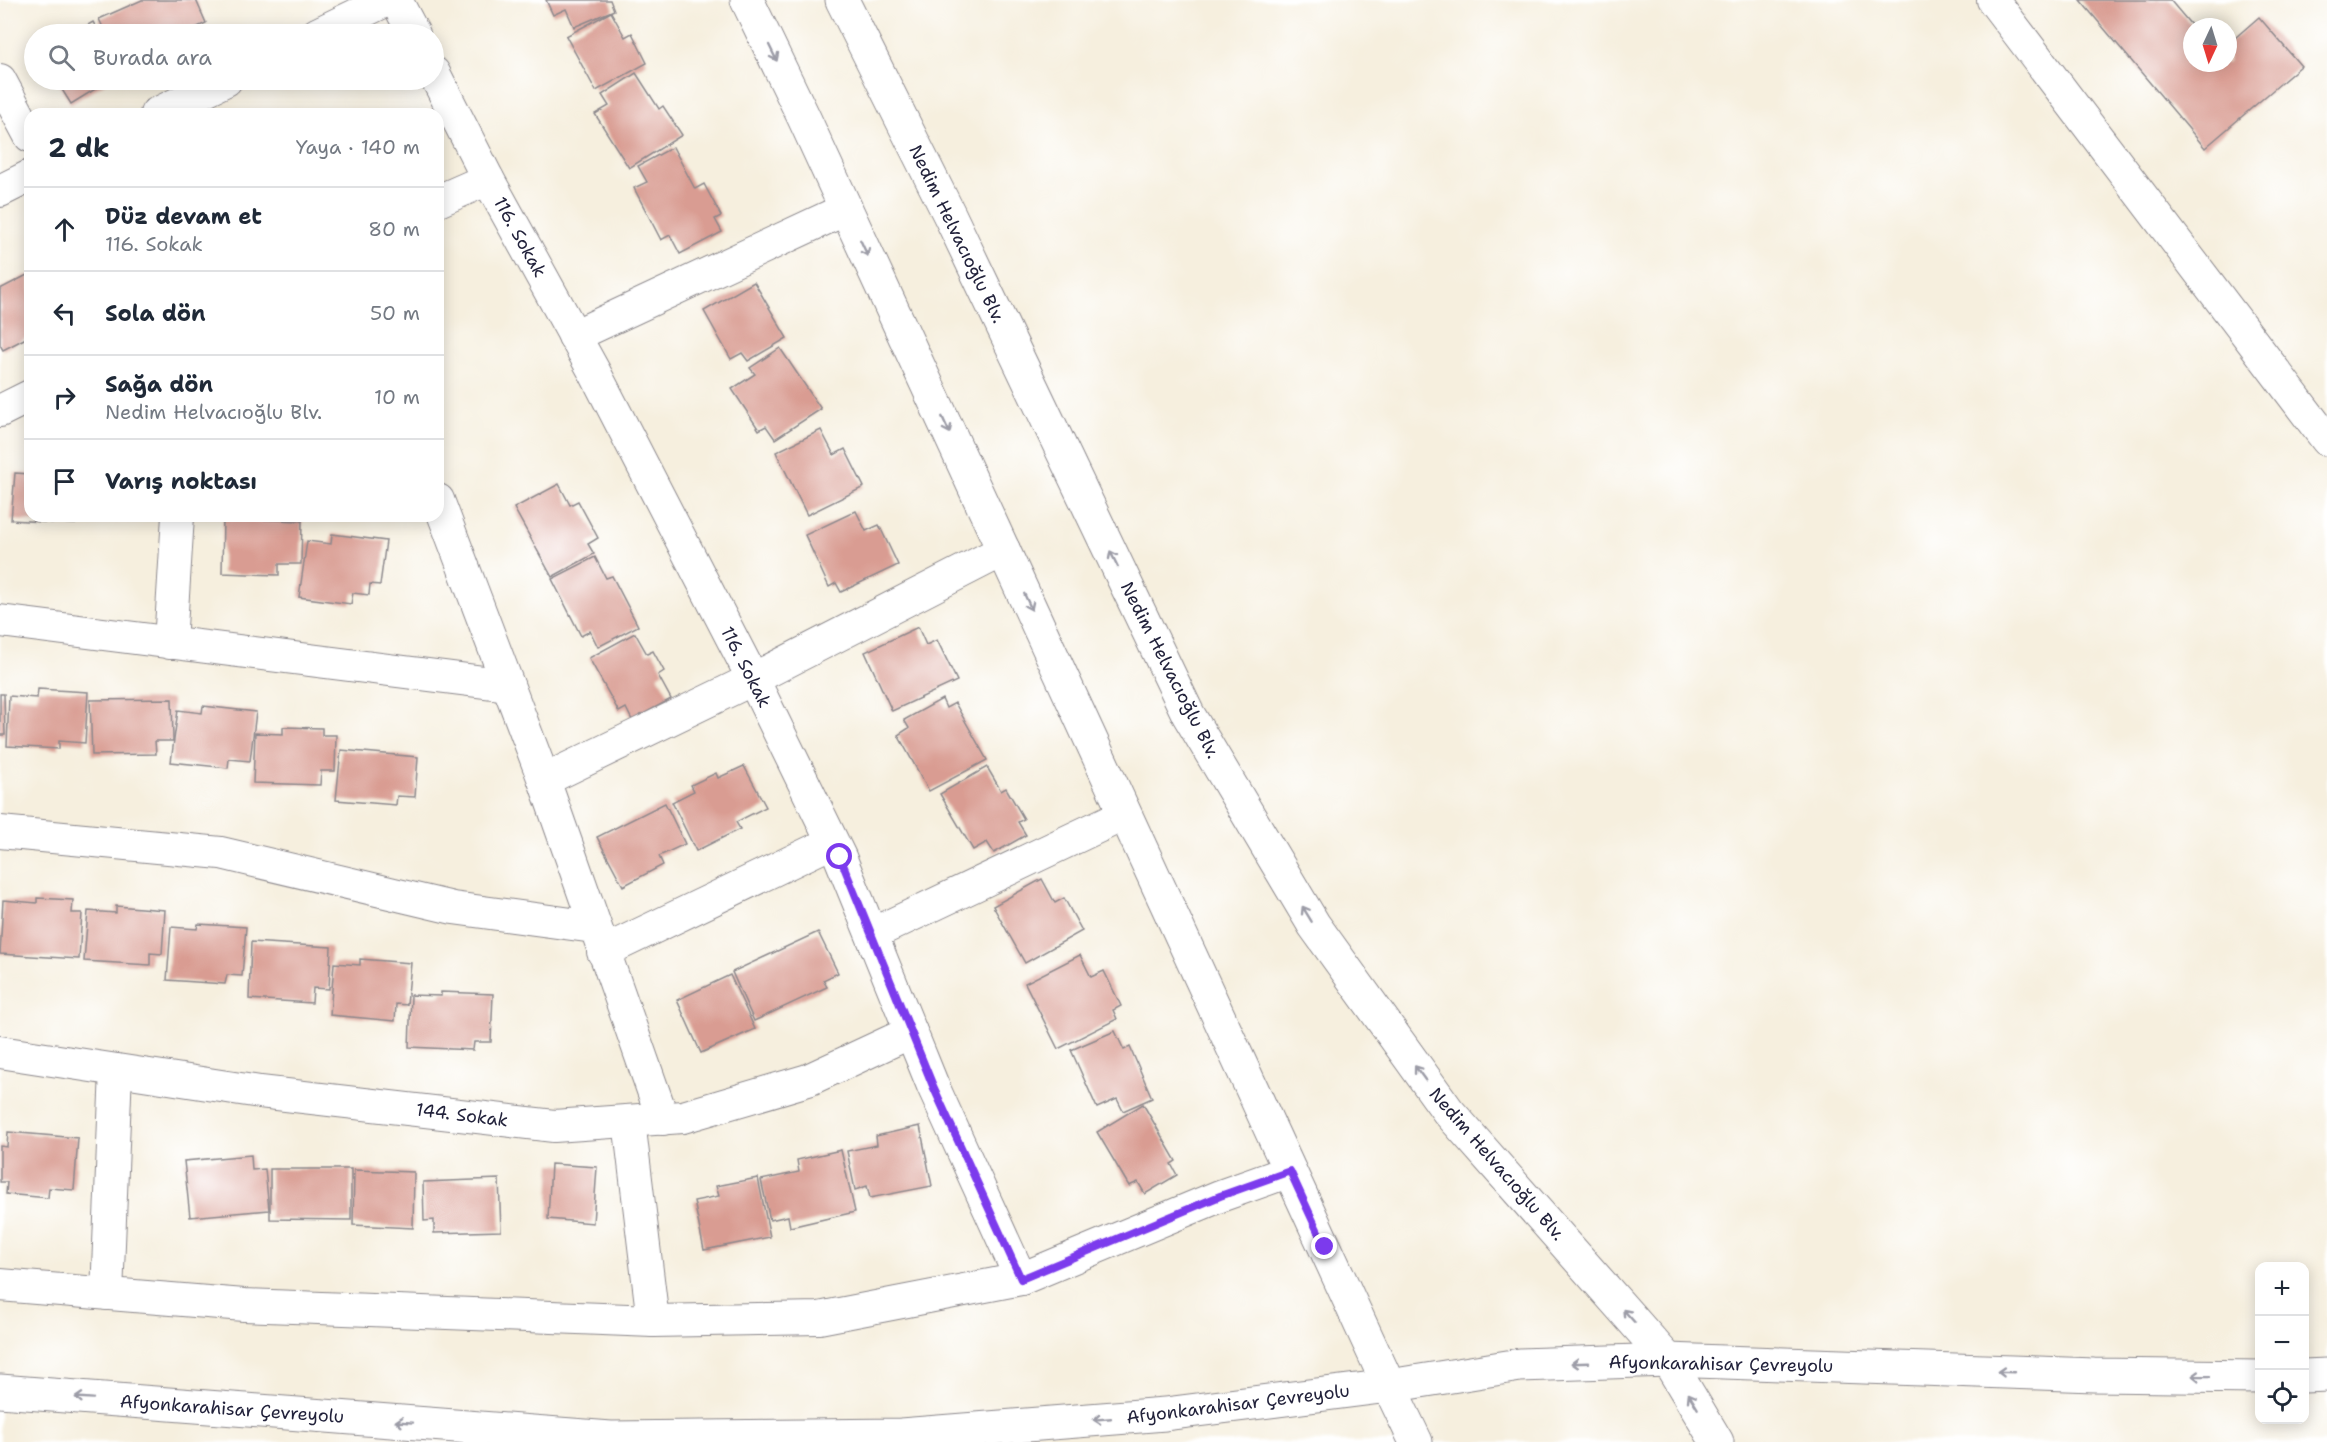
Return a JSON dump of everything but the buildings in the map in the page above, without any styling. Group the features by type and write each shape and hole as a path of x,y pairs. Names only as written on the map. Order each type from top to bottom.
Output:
{"main road":[{"path":"747,0 846,209 1416,1442"},
{"name":"Nedim Helvacıoğlu Blv.","path":"842,0 950,216 1188,714 1314,925 1448,1111 1668,1360 1718,1442"},
{"name":"Afyonkarahisar Çevreyolu","path":"0,1391 623,1438 901,1435 1165,1414 1389,1386 1520,1365 1668,1360 2082,1374 2255,1377"},
{"path":"2309,1376 2327,1375"}],"street":[{"path":"338,24 387,0"},
{"path":"396,0 409,24"},
{"path":"1993,0 2327,440"},
{"path":"0,80 24,125"},
{"path":"168,108 205,90"},
{"name":"116. Sokak","path":"443,90 753,679 840,857 933,1086 1021,1279"},
{"path":"0,191 24,179"},
{"path":"444,198 488,179"},
{"path":"574,336 846,209"},
{"path":"0,411 24,399"},
{"path":"444,516 544,780 663,1119"},
{"path":"170,643 177,522"},
{"path":"544,780 753,679 1004,550"},
{"path":"0,621 508,685"},
{"path":"872,934 1125,814"},
{"path":"0,832 221,853 453,908 598,939 832,842"},
{"name":"144. Sokak","path":"0,1052 260,1092 554,1126 683,1117 808,1080 911,1032"},
{"path":"107,1294 116,1070"},
{"path":"629,1121 653,1321"},
{"path":"0,1285 244,1305 653,1321 819,1318 1021,1279 1220,1196 1290,1171"}],"route":[{"path":"840,857 933,1086 1021,1279 1220,1196 1290,1171 1325,1247"}]}
